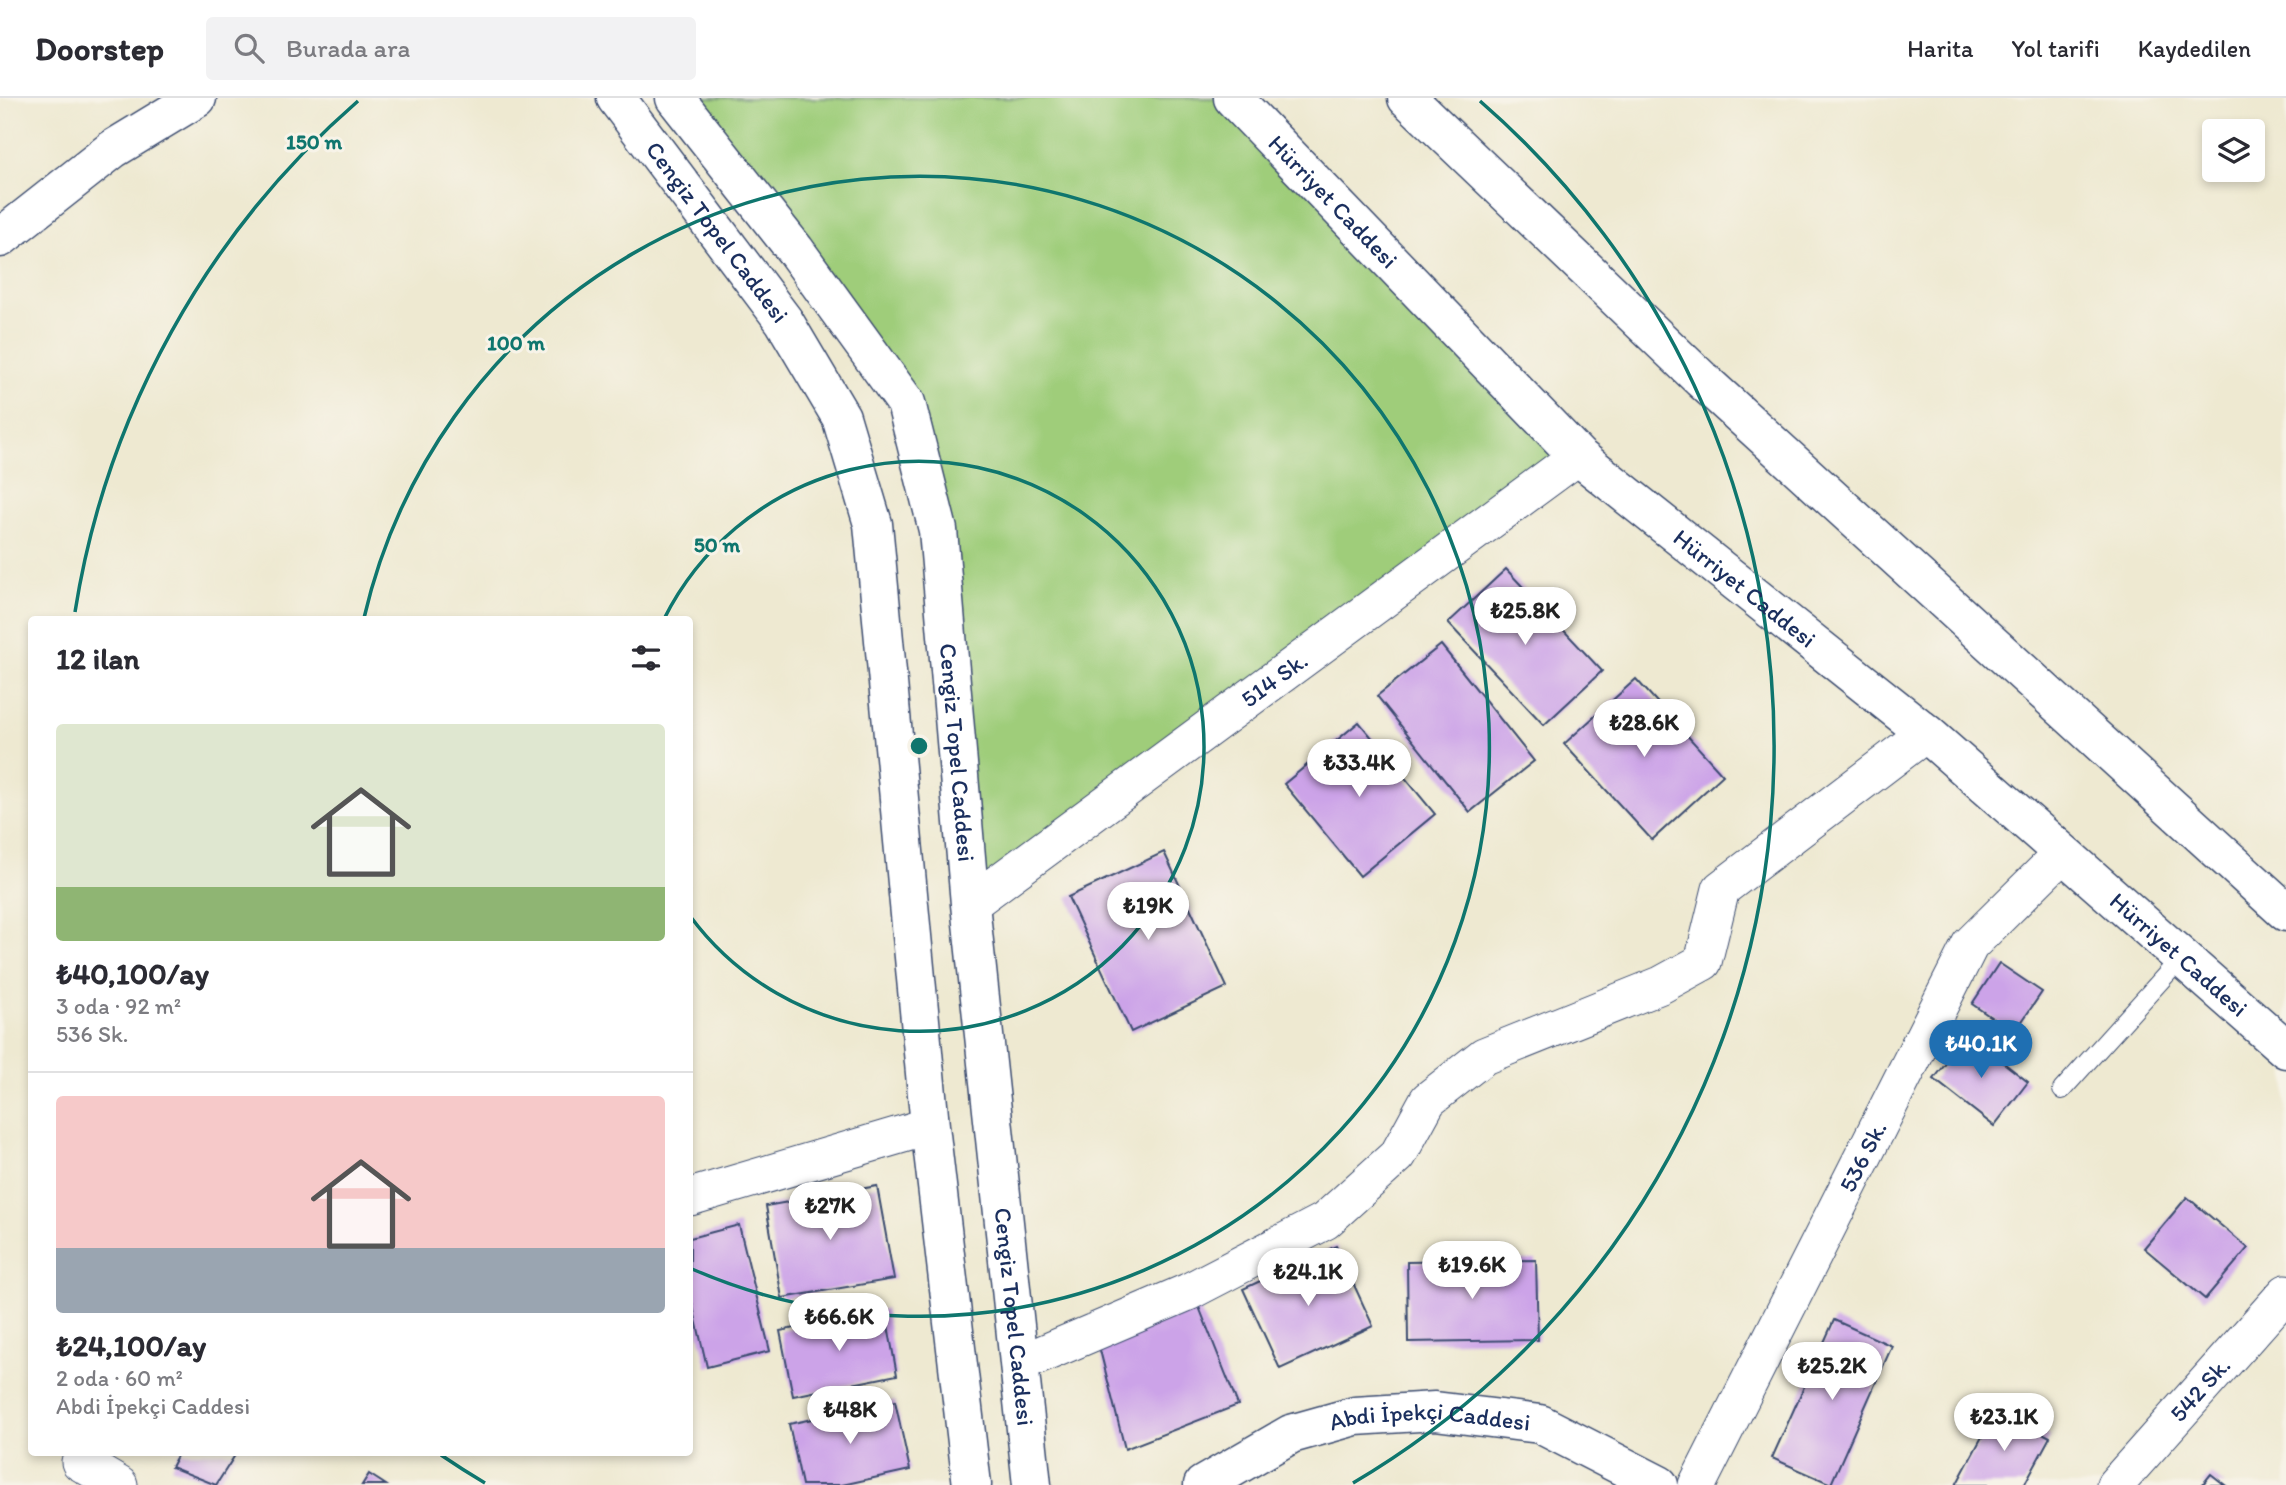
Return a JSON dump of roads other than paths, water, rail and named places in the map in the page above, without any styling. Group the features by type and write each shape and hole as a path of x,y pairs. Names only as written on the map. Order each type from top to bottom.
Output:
{"main road":[{"path":"0,238 113,149 197,98"},
{"name":"Cengiz Topel Caddesi","path":"616,98 784,321 841,417 873,524 930,1126 972,1485"},
{"name":"Cengiz Topel Caddesi","path":"675,98 795,250 906,403 939,530 970,904 1032,1485"},
{"name":"Hürriyet Caddesi","path":"1233,98 1578,456 1926,733 2286,1049"},
{"path":"1407,98 1701,379 2286,912"},
{"name":"Abdi İpekçi Caddesi","path":"1203,1485 1291,1434 1355,1416 1435,1411 1540,1424 1659,1485"}],"street":[{"name":"514 Sk.","path":"970,904 1578,456"},
{"path":"1019,1364 1188,1292 1325,1221 1398,1155 1428,1100 1484,1056 1661,985 1703,962 1721,889 1926,733"},
{"name":"536 Sk.","path":"1697,1485 1970,945 2063,853"},
{"path":"693,1197 930,1126"},
{"name":"542 Sk.","path":"2115,1485 2286,1293"},
{"path":"83,1466 119,1485"}],"lane":[{"path":"2062,1090 2182,957"}]}
